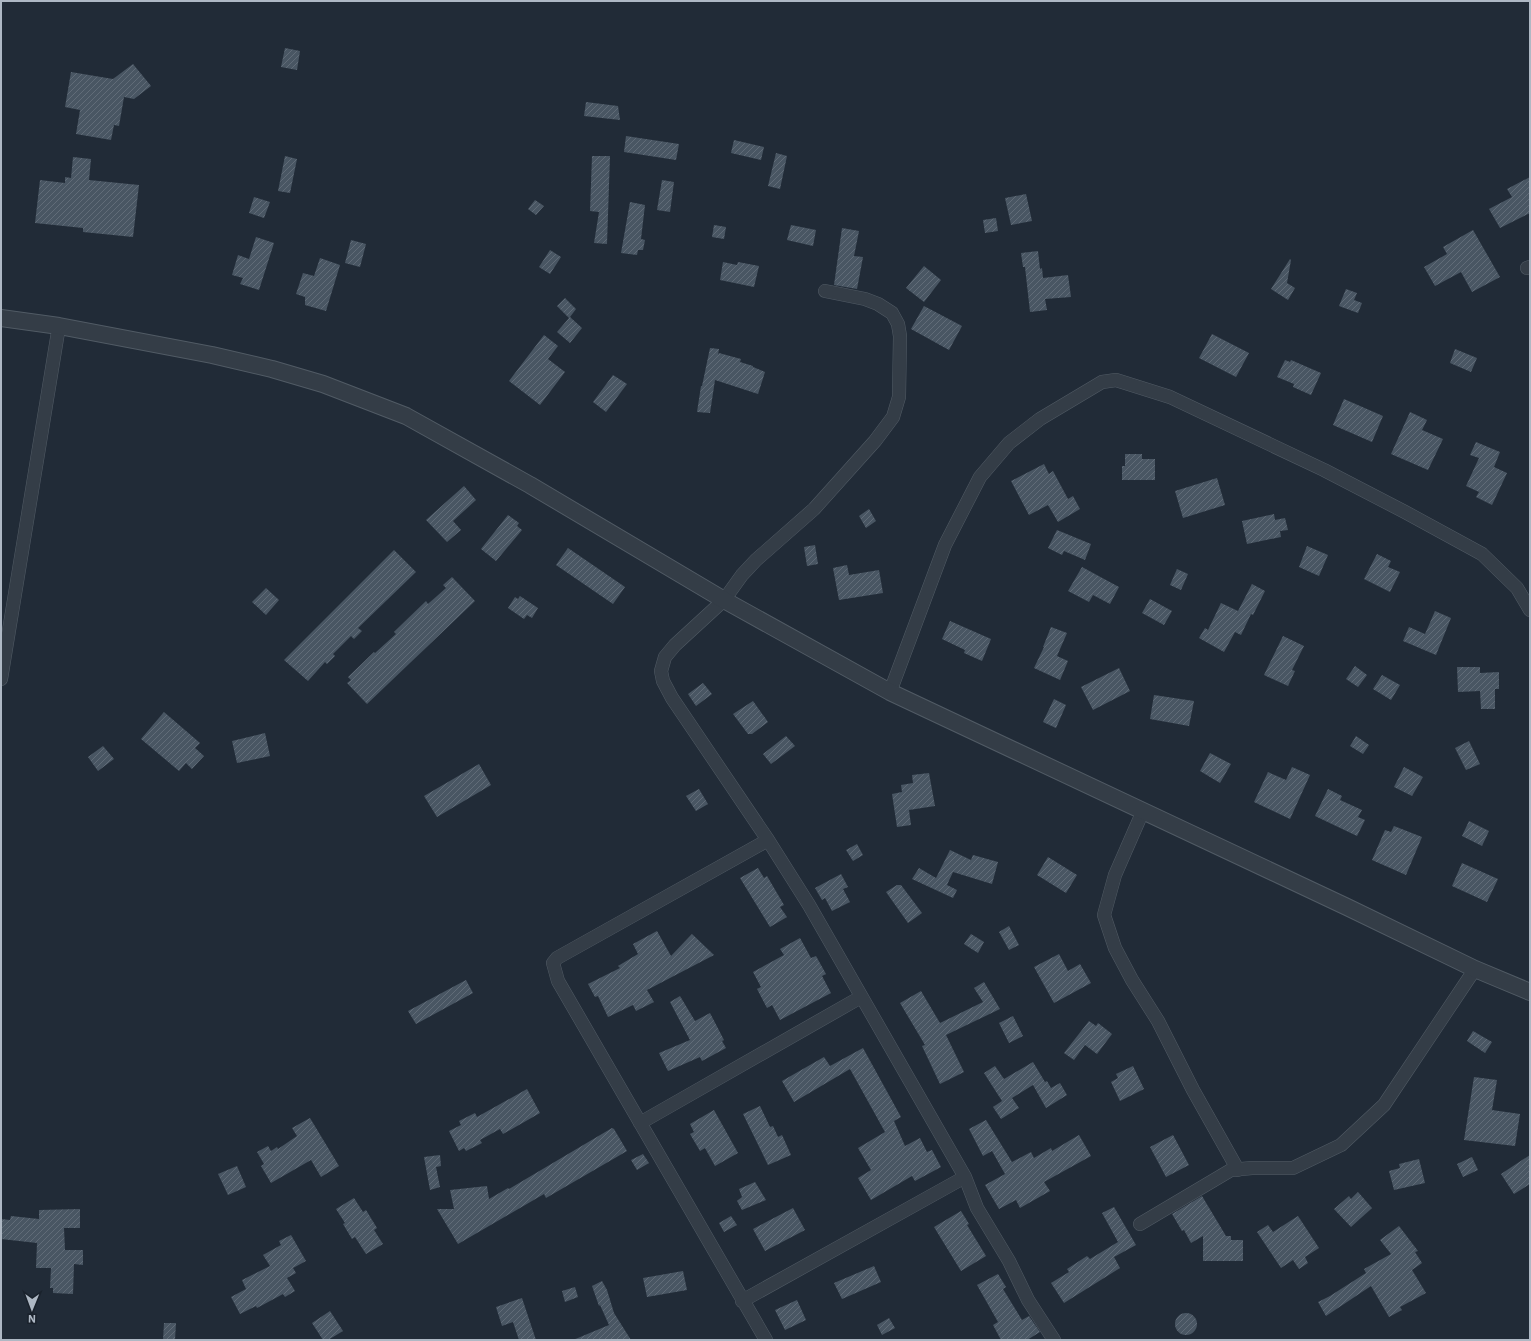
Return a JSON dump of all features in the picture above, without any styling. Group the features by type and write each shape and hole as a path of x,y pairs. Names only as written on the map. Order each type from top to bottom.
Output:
{"street":[{"path":"825,291 865,299 892,313 898,324 900,336 899,398 893,417 870,447 814,509 756,560 742,575 724,600 665,657 661,671 662,677 672,698 768,840 809,905 965,1177 977,1208 1009,1261 1028,1300 1054,1340"},
{"path":"1,318 59,326 212,355 272,369 323,384 406,416 530,485 724,600 890,692 1475,969 1530,992"},
{"path":"1,680 59,326"},
{"path":"890,692 945,545 980,477 1009,443 1040,418 1102,382 1116,380 1170,397 1324,470 1482,554 1516,588 1530,610"},
{"path":"1144,811 1115,875 1104,916 1115,948 1132,980 1158,1021 1193,1090 1238,1170"},
{"path":"766,1340 742,1301 558,981 553,964 556,958 768,840"},
{"path":"1140,1224 1232,1170 1293,1168 1342,1145 1384,1105 1475,969"},
{"path":"640,1123 861,997"},
{"path":"742,1301 965,1177"}],"building":[{"path":"285,48 300,51 297,70 281,67"},
{"path":"133,64 151,86 134,99 124,97 119,126 114,125 111,140 76,134 80,110 65,107 71,72 113,79"},
{"path":"586,102 618,106 620,120 584,116"},
{"path":"626,136 679,144 676,160 624,152"},
{"path":"734,140 764,147 761,160 731,153"},
{"path":"776,153 787,156 780,189 768,186"},
{"path":"285,156 297,159 290,193 278,191"},
{"path":"592,156 610,156 607,244 594,243 599,212 590,211"},
{"path":"73,157 91,159 89,180 139,185 133,237 83,232 83,228 35,223 40,180 65,183 65,177 71,178"},
{"path":"1530,177 1530,213 1500,228 1489,209 1512,197 1507,189"},
{"path":"662,180 674,182 670,212 657,210"},
{"path":"1026,194 1032,221 1011,225 1005,198"},
{"path":"254,197 270,202 264,218 249,213"},
{"path":"535,200 544,206 536,215 528,209"},
{"path":"630,202 645,205 641,239 645,240 643,250 638,250 637,255 621,253"},
{"path":"996,218 998,231 985,233 983,220"},
{"path":"714,225 726,227 724,239 712,237"},
{"path":"791,225 816,230 813,246 787,240"},
{"path":"842,228 859,231 854,256 863,257 857,289 834,285"},
{"path":"1473,230 1500,277 1472,292 1461,272 1435,286 1424,267 1447,254 1443,247"},
{"path":"256,237 274,243 259,290 240,284 243,278 232,275 238,255 249,259"},
{"path":"351,240 366,244 360,267 345,263"},
{"path":"550,250 561,257 550,274 539,267"},
{"path":"1038,251 1040,269 1042,268 1043,278 1068,275 1071,297 1045,299 1047,310 1030,312 1025,267 1023,267 1021,253"},
{"path":"320,258 340,265 326,311 305,305 305,297 296,294 303,273 314,276"},
{"path":"1290,259 1287,283 1295,288 1288,300 1271,289"},
{"path":"723,262 737,265 738,262 759,266 754,287 720,280"},
{"path":"924,266 941,280 924,302 906,288"},
{"path":"1346,289 1357,293 1354,300 1362,303 1358,313 1339,306"},
{"path":"565,298 576,309 570,317 582,328 570,343 557,332 569,318 557,306"},
{"path":"924,306 962,326 949,350 911,329"},
{"path":"1212,334 1249,353 1236,377 1199,358"},
{"path":"544,335 558,346 548,359 565,372 540,405 509,381"},
{"path":"710,348 719,349 718,355 719,353 741,359 740,362 765,372 758,394 715,380 710,413 697,412 701,386"},
{"path":"1455,349 1477,358 1471,372 1450,363"},
{"path":"1285,360 1290,362 1291,360 1321,373 1311,395 1293,387 1294,384 1277,377"},
{"path":"613,375 627,384 606,412 593,402"},
{"path":"1344,399 1383,416 1372,442 1333,425"},
{"path":"1410,412 1427,420 1422,430 1443,439 1428,470 1391,454"},
{"path":"1476,442 1500,452 1494,467 1507,473 1492,505 1476,497 1479,492 1466,486 1479,458 1470,455"},
{"path":"1125,454 1142,454 1142,459 1155,459 1155,480 1122,480 1122,466 1125,466"},
{"path":"1044,464 1049,474 1053,471 1068,499 1073,496 1080,509 1058,522 1048,505 1029,515 1011,481"},
{"path":"1217,478 1225,505 1183,518 1175,491"},
{"path":"464,486 476,500 453,521 461,530 447,542 426,520"},
{"path":"869,509 876,521 866,528 859,516"},
{"path":"1274,514 1275,520 1285,518 1288,530 1280,531 1281,537 1247,544 1242,521"},
{"path":"508,515 519,523 517,526 522,530 496,561 481,549"},
{"path":"1057,530 1091,544 1085,560 1064,551 1062,555 1048,548"},
{"path":"815,545 818,564 807,566 804,547"},
{"path":"1307,546 1328,555 1319,576 1299,567"},
{"path":"568,548 625,587 613,604 556,565"},
{"path":"394,550 416,572 358,628 362,631 354,639 351,636 333,654 335,656 327,664 325,662 308,681 284,660"},
{"path":"1377,554 1391,561 1388,567 1400,572 1390,592 1364,579"},
{"path":"847,565 849,575 879,570 883,593 839,600 833,568"},
{"path":"1082,567 1119,587 1110,604 1093,595 1089,602 1068,591"},
{"path":"1177,569 1188,574 1181,590 1170,585"},
{"path":"452,577 475,601 367,704 347,683 351,680 348,677 374,652 375,653 396,634 394,632 426,601 428,604 446,588 443,585"},
{"path":"1252,584 1265,591 1253,615 1251,614 1241,635 1235,632 1224,652 1199,638 1205,628 1208,630 1221,603 1238,611"},
{"path":"266,588 279,600 266,615 252,602"},
{"path":"520,596 538,608 532,618 527,615 524,619 508,608 515,597 518,599"},
{"path":"1150,599 1172,611 1164,625 1142,613"},
{"path":"1435,611 1451,618 1436,655 1403,641 1409,627 1425,634"},
{"path":"950,621 991,639 982,661 964,653 965,650 942,639"},
{"path":"1051,627 1067,633 1057,656 1068,661 1060,680 1034,668"},
{"path":"1283,636 1304,646 1292,670 1295,671 1288,686 1264,675"},
{"path":"1355,666 1367,675 1358,687 1346,679"},
{"path":"1457,667 1480,667 1480,673 1499,672 1499,689 1495,689 1495,709 1481,709 1480,691 1458,692"},
{"path":"1119,668 1130,691 1093,710 1081,687"},
{"path":"1382,675 1400,685 1391,700 1373,689"},
{"path":"703,683 712,694 696,706 688,694"},
{"path":"1154,695 1194,701 1189,726 1150,719"},
{"path":"1054,699 1066,705 1056,728 1043,722"},
{"path":"753,701 768,722 752,734 748,734 733,714"},
{"path":"164,712 200,743 195,748 204,756 192,769 186,763 179,771 141,739"},
{"path":"265,733 270,756 237,763 232,741"},
{"path":"786,736 795,746 771,764 763,754"},
{"path":"1356,736 1369,745 1363,754 1350,746"},
{"path":"1469,741 1480,764 1466,770 1455,748"},
{"path":"103,746 114,759 98,771 88,757"},
{"path":"1210,753 1231,764 1220,783 1200,771"},
{"path":"479,764 491,785 437,817 424,796"},
{"path":"1292,767 1310,775 1290,819 1254,802 1268,772 1286,780"},
{"path":"1404,767 1423,777 1412,796 1394,787"},
{"path":"929,773 935,806 909,810 911,825 897,827 892,794 902,792 901,785 913,783 912,775"},
{"path":"699,789 708,804 696,811 686,796"},
{"path":"1328,789 1342,796 1340,800 1362,810 1358,817 1365,820 1357,836 1315,816"},
{"path":"1469,821 1489,831 1482,846 1462,836"},
{"path":"1394,826 1422,837 1406,875 1372,860 1385,830 1391,832"},
{"path":"857,844 863,855 853,861 846,850"},
{"path":"950,850 971,860 973,855 998,862 992,884 953,872 947,885 957,890 953,898 912,879 919,868 936,878"},
{"path":"1048,857 1077,875 1066,893 1037,875"},
{"path":"1462,863 1498,879 1487,902 1452,886"},
{"path":"758,868 764,878 767,876 784,905 780,907 787,917 770,927 740,878"},
{"path":"841,874 848,887 843,889 850,902 832,911 825,898 822,900 815,888"},
{"path":"897,885 901,885 922,913 908,923 886,892"},
{"path":"1009,926 1019,945 1009,950 999,932"},
{"path":"657,931 671,956 692,934 714,955 647,990 654,1002 636,1011 633,1005 608,1017 598,996 595,997 588,984 620,968 618,966 638,954 633,944"},
{"path":"971,934 984,942 978,953 964,944"},
{"path":"800,938 811,958 816,956 826,974 822,976 831,993 780,1020 772,1005 767,1008 757,989 761,987 753,972 784,955 780,949"},
{"path":"1059,954 1068,971 1080,964 1091,983 1054,1003 1034,967"},
{"path":"466,980 473,993 416,1024 408,1011"},
{"path":"984,982 1000,1009 946,1035 964,1072 940,1084 922,1046 925,1045 900,1003 921,991 940,1023 983,1002 974,988"},
{"path":"680,996 695,1021 710,1013 724,1040 722,1041 726,1048 702,1061 700,1057 668,1071 659,1053 690,1040 670,1002"},
{"path":"1013,1016 1023,1036 1009,1043 999,1023"},
{"path":"1089,1021 1096,1026 1098,1023 1112,1034 1097,1054 1085,1045 1074,1060 1064,1053"},
{"path":"1473,1031 1492,1042 1485,1053 1467,1041"},
{"path":"863,1048 901,1117 894,1121 905,1146 920,1138 927,1152 932,1150 941,1167 915,1181 912,1176 871,1200 858,1178 871,1170 858,1148 885,1132 850,1069 794,1102 782,1081 824,1057 830,1066"},
{"path":"1033,1062 1045,1082 1047,1081 1051,1088 1060,1083 1067,1095 1046,1108 1033,1085 1012,1098 1019,1108 1001,1119 993,1107 1002,1101 984,1073 995,1066 1004,1079"},
{"path":"1133,1066 1144,1089 1120,1101 1111,1082 1118,1078 1116,1074"},
{"path":"1474,1077 1497,1080 1492,1110 1520,1114 1515,1146 1464,1140"},
{"path":"527,1089 540,1113 503,1134 500,1129 480,1140 482,1143 466,1151 464,1148 459,1151 449,1131 461,1125 459,1121 475,1113 477,1117"},
{"path":"760,1106 770,1127 773,1126 778,1137 782,1135 791,1155 768,1165 743,1114"},
{"path":"714,1110 738,1153 715,1166 705,1148 700,1151 690,1134 694,1132 690,1124"},
{"path":"310,1118 339,1166 321,1177 311,1160 271,1183 261,1166 264,1164 257,1152 268,1146 271,1151 277,1147 278,1149 297,1136 292,1128"},
{"path":"986,1120 1012,1162 1031,1152 1034,1158 1051,1148 1052,1151 1079,1135 1091,1156 1044,1182 1050,1191 1020,1208 1016,1200 999,1209 985,1185 1005,1174 992,1151 983,1156 969,1129"},
{"path":"612,1128 627,1151 546,1198 544,1194 458,1244 437,1209 454,1209 450,1190 487,1186 489,1199 508,1188 509,1189"},
{"path":"1173,1135 1189,1165 1166,1177 1150,1147"},
{"path":"643,1154 649,1163 637,1170 631,1160"},
{"path":"440,1155 441,1166 436,1167 440,1187 430,1190 424,1157"},
{"path":"1530,1155 1530,1184 1514,1194 1501,1174"},
{"path":"1472,1157 1478,1170 1463,1177 1457,1164"},
{"path":"1419,1159 1425,1183 1394,1190 1389,1171 1400,1168 1399,1164"},
{"path":"237,1166 246,1187 228,1195 218,1174"},
{"path":"755,1182 766,1200 742,1210 737,1201 742,1197 739,1189"},
{"path":"1358,1192 1372,1208 1351,1227 1334,1209 1349,1196 1351,1199"},
{"path":"1202,1196 1226,1236 1231,1236 1231,1240 1243,1240 1243,1261 1203,1261 1203,1236 1191,1243 1184,1230 1182,1231 1172,1214"},
{"path":"354,1198 363,1212 366,1210 377,1228 374,1230 383,1244 366,1254 355,1237 352,1239 343,1224 345,1223 336,1209"},
{"path":"1114,1207 1136,1245 1114,1257 1120,1268 1064,1303 1051,1283 1069,1272 1067,1269 1087,1256 1090,1259 1118,1242 1102,1213"},
{"path":"793,1208 805,1230 765,1251 753,1229"},
{"path":"80,1209 80,1228 64,1228 65,1250 83,1250 83,1265 74,1264 73,1294 53,1293 53,1288 50,1288 51,1268 36,1268 37,1243 1,1239 1,1219 10,1220 11,1216 39,1219 39,1210"},
{"path":"961,1211 969,1224 967,1225 986,1256 961,1271 934,1227"},
{"path":"731,1216 737,1225 724,1232 719,1223"},
{"path":"1298,1216 1319,1248 1305,1257 1308,1263 1299,1269 1293,1260 1281,1268 1257,1232 1268,1225 1273,1232"},
{"path":"1399,1226 1418,1251 1415,1252 1422,1263 1412,1270 1426,1293 1400,1307 1402,1310 1389,1317 1371,1286 1326,1316 1318,1302 1366,1273 1364,1269 1391,1254 1380,1240"},
{"path":"291,1235 306,1261 293,1268 296,1273 287,1278 295,1291 285,1297 283,1294 257,1308 256,1306 240,1314 231,1297 246,1289 242,1280 270,1266 263,1255 281,1245 279,1241"},
{"path":"874,1266 881,1282 842,1299 834,1283"},
{"path":"683,1271 687,1290 647,1297 643,1278"},
{"path":"998,1274 1006,1287 1003,1289 1022,1320 1029,1316 1040,1332 1027,1340 1001,1340 993,1325 998,1322 977,1285"},
{"path":"602,1281 607,1290 614,1313 631,1340 573,1340 609,1325 600,1305 599,1306 592,1286"},
{"path":"575,1287 578,1297 565,1302 562,1291"},
{"path":"522,1298 536,1340 519,1340 513,1322 502,1326 496,1307"},
{"path":"797,1300 806,1320 785,1330 775,1310"},
{"path":"330,1311 343,1331 328,1340 323,1340 312,1323"},
{"path":"1182,1313 1190,1313 1197,1320 1197,1328 1190,1335 1182,1335 1175,1328 1175,1320"},
{"path":"889,1318 895,1328 882,1335 877,1325"},
{"path":"164,1323 176,1323 175,1340 163,1340"}]}
